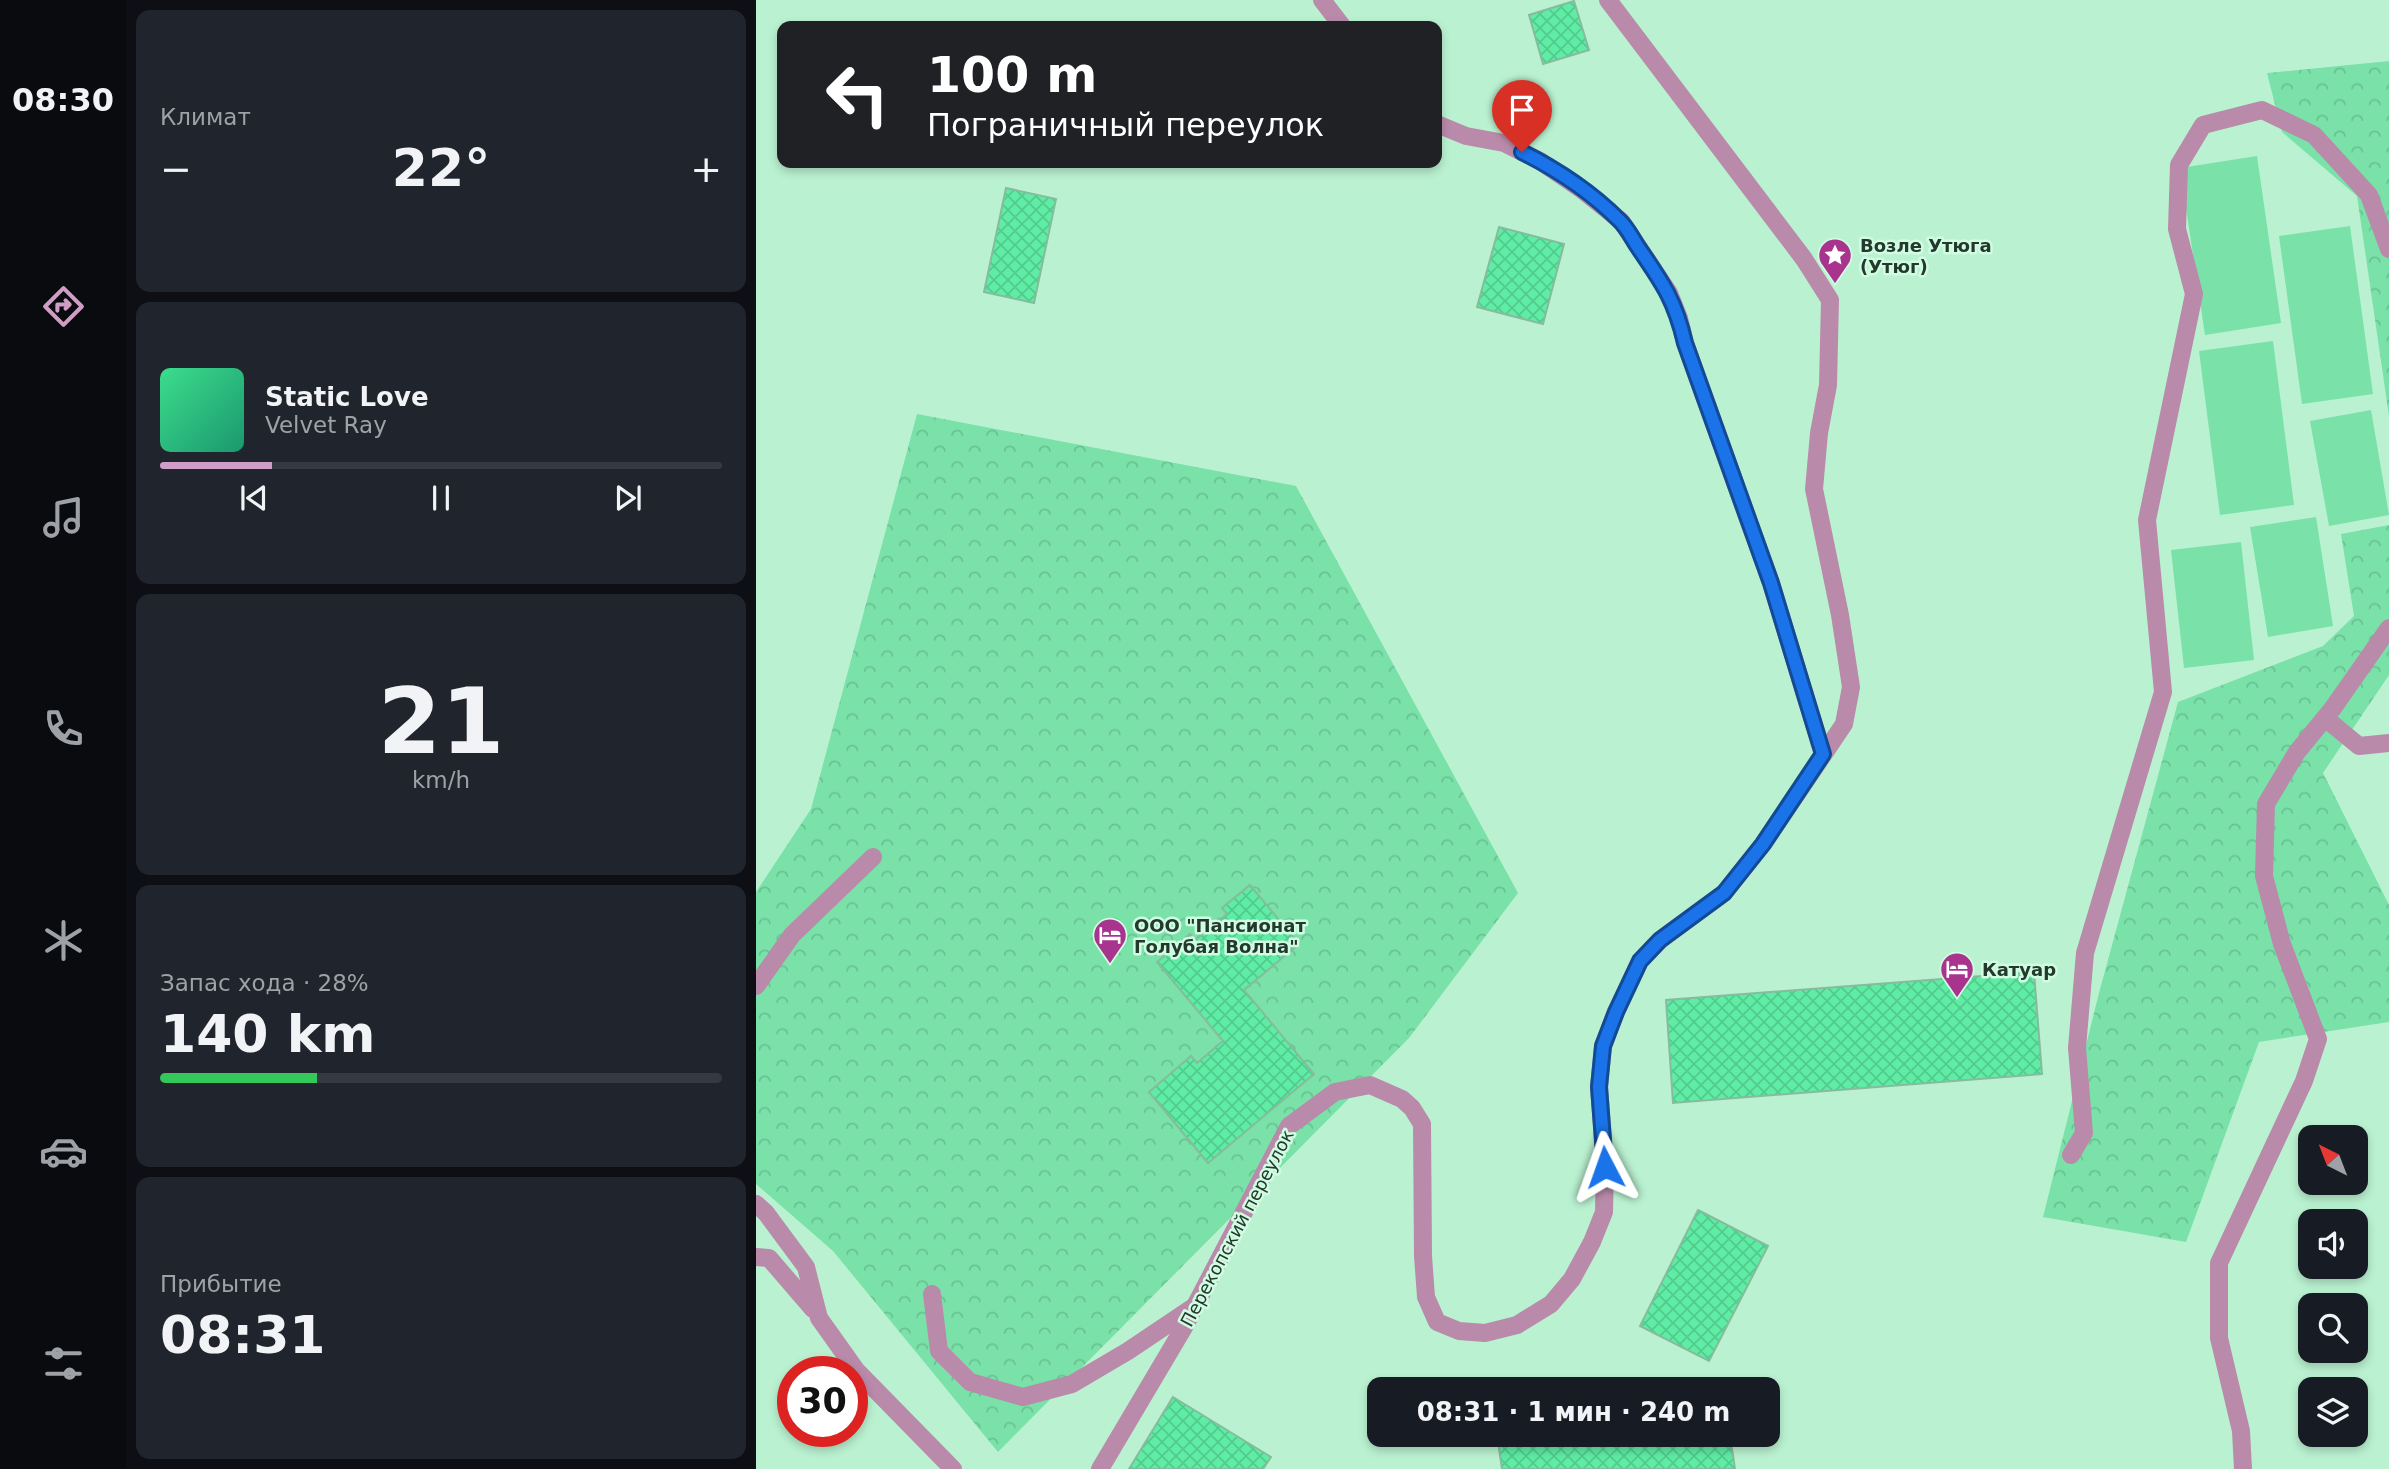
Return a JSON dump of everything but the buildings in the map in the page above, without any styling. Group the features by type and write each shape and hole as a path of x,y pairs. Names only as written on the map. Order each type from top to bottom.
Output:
{"street":[{"path":"1322,0 1338,21"},
{"path":"1608,0 1804,259 1830,300 1828,385 1819,433 1814,489 1840,615 1851,687 1844,724 1823,754"},
{"path":"2071,1155 2084,1133 2077,1048 2085,953 2163,692 2147,520 2194,294 2177,229 2179,165 2203,125 2262,110 2314,135 2369,195 2389,249"},
{"path":"1442,126 1466,136 1504,142 1540,161 1581,189 1621,221 1669,293 1771,583 1823,754"},
{"path":"2243,1469 2241,1431 2219,1338 2219,1263 2304,1081 2318,1039 2282,944 2264,876 2266,804 2297,751 2325,718 2389,628"},
{"path":"2325,718 2359,746 2389,743"},
{"name":"Перекопский переулок","path":"1100,1469 1183,1329 1289,1126 1335,1092 1370,1085 1402,1099 1412,1108 1422,1124 1426,1297 1437,1322 1459,1331 1485,1333 1517,1325 1550,1304 1572,1279 1592,1242 1604,1212 1605,1167 1599,1087 1603,1046 1640,961 1660,940 1724,893 1763,844 1823,754"},
{"path":"756,986 792,935 873,858"},
{"path":"756,1204 766,1213 806,1267 819,1318"},
{"path":"756,1256 769,1258 806,1299 856,1370 953,1469"},
{"path":"932,1294 939,1351 970,1382 1023,1397 1072,1384 1128,1351 1195,1306"}],"green space":[{"path":"2389,61 2389,416 2357,196 2282,132 2267,73"},
{"path":"2257,156 2281,323 2205,335 2180,168"},
{"path":"2350,226 2373,394 2302,404 2279,236"},
{"path":"2273,341 2294,505 2220,515 2199,351"},
{"path":"2371,410 2389,515 2329,526 2310,421"},
{"name":"ООО \"Пансионат Голубая Волна\"","path":"917,414 1296,486 1518,893 1409,1038 998,1452 833,1251 756,1184 756,892 811,809"},
{"path":"2316,517 2333,626 2268,637 2250,527"},
{"path":"2389,525 2389,675 2323,773 2389,905 2389,1022 2259,1042 2186,1242 2043,1217 2099,993 2178,702 2323,646 2354,616 2341,534"},
{"path":"2241,542 2254,660 2184,668 2171,550"}],"place":[{"name":"Возле Утюга (Утюг)","path":"1835,285"},
{"name":"ООО \"Пансионат Голубая Волна\"","path":"1110,965"},
{"name":"Катуар","path":"1957,999"}],"route":[{"path":"1522,152 1581,189 1621,221 1669,293 1771,583 1823,754 1763,844 1724,893 1660,940 1640,961 1603,1046 1599,1087 1605,1167"}]}
